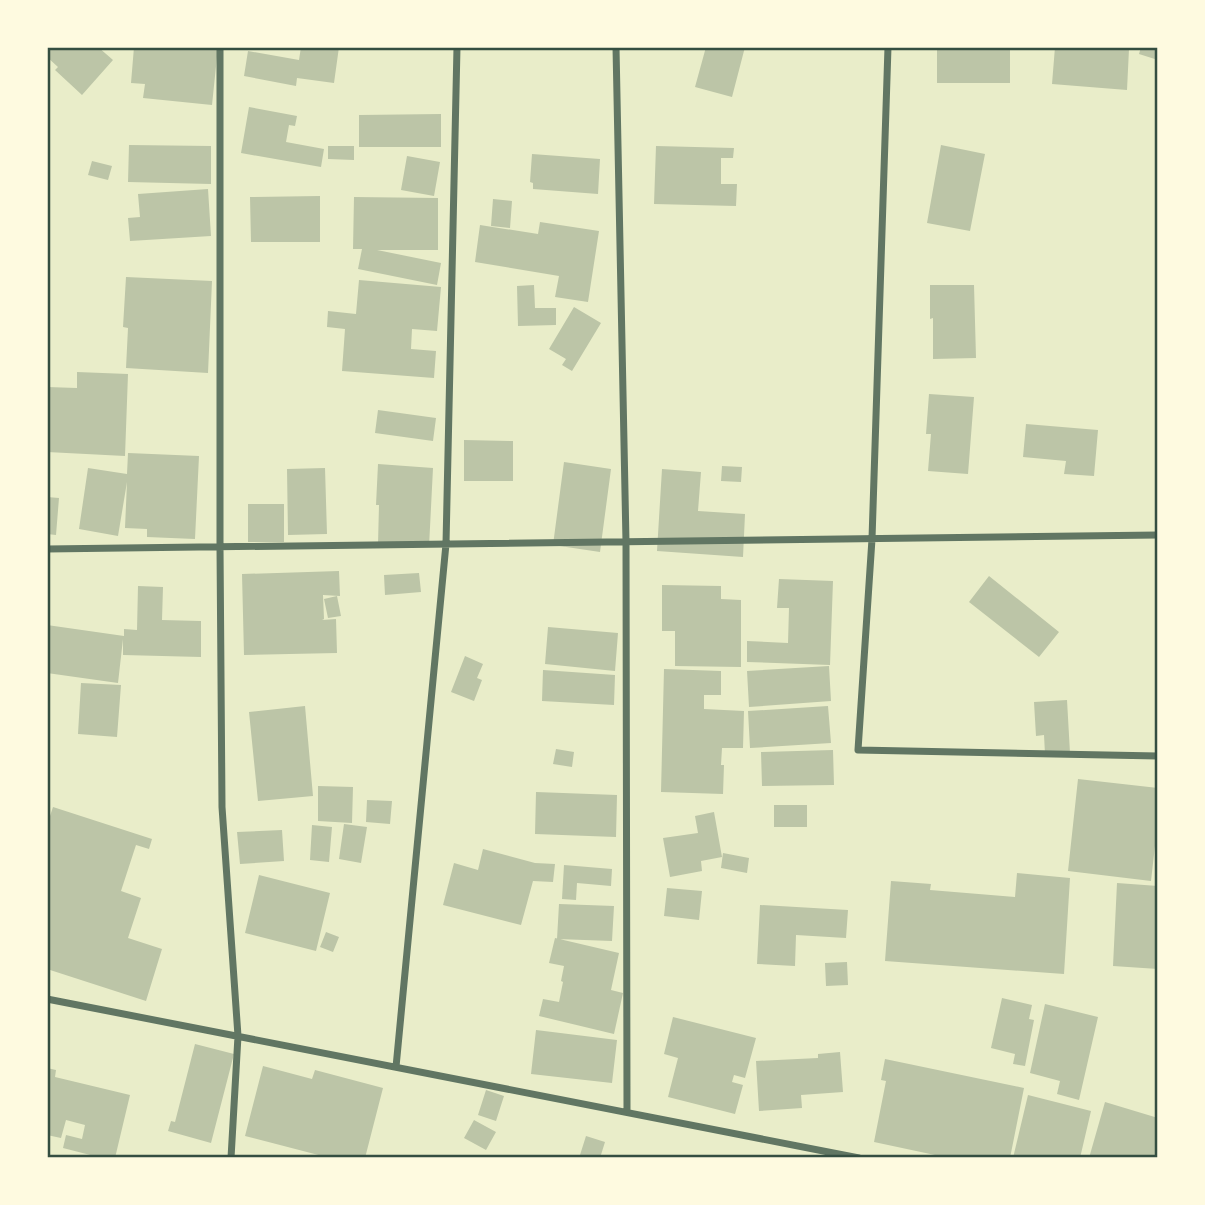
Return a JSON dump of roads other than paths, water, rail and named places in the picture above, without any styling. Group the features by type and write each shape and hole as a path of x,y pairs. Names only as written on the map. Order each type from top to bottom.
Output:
{"street":[{"path":"220,47 222,807 238,1036 231,1158"},
{"path":"396,1067 446,544 457,47"},
{"path":"616,47 626,542 627,1112"},
{"path":"888,47 872,539 858,750 1158,756"},
{"path":"47,549 1158,535"},
{"path":"47,999 859,1158"}]}
